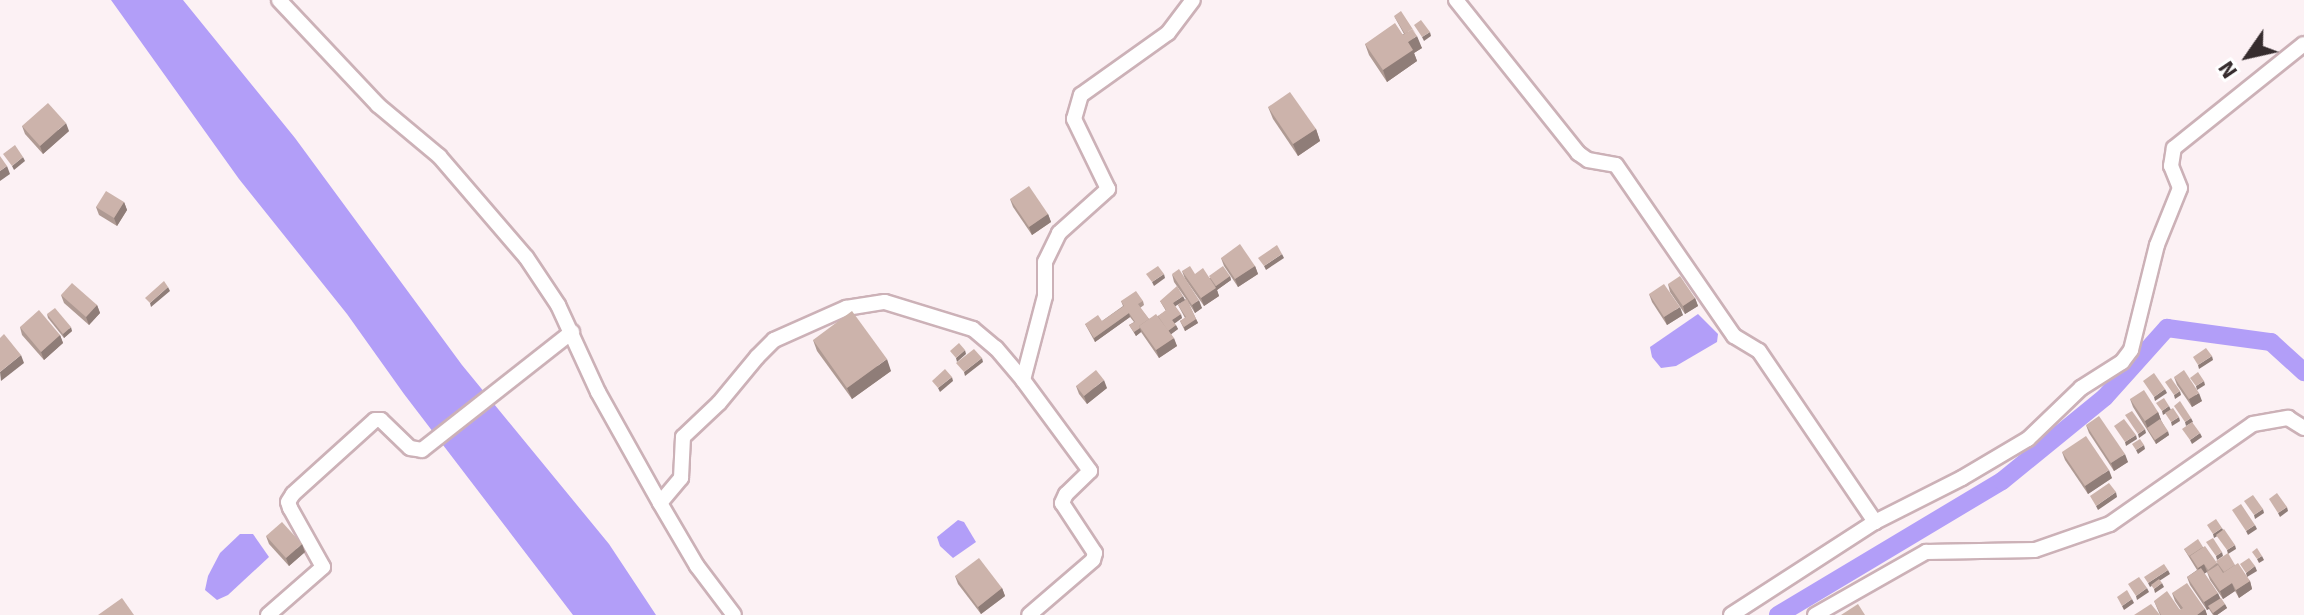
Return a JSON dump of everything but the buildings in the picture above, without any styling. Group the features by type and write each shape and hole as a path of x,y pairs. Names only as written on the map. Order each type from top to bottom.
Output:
{"street":[{"path":"279,0 372,99 456,174 526,257 572,332 598,392 660,503 697,566 734,615"},
{"path":"1023,380 1045,296 1045,262 1059,233 1108,189 1074,119 1081,95 1168,33 1193,0"},
{"path":"1456,0 1578,153 1588,160 1616,165 1734,336 1759,351 1875,522"},
{"path":"1731,615 1875,522 1962,478 2028,439 2081,388 2122,362 2131,350 2157,245 2180,188 2171,166 2174,148 2304,44"},
{"path":"660,503 681,478 683,437 719,403 774,340 846,308 885,302 973,329 996,348 1023,380 1090,471 1066,494 1062,503 1095,553 1093,560 1029,615"},
{"path":"268,615 323,567 290,508 288,502 293,494 375,420 381,420 410,448 422,450 572,332"},
{"path":"1815,615 1926,552 2035,550 2110,524 2253,424 2288,418 2304,428"}],"shaded area":[{"path":"111,0 183,0 295,138 462,365 609,544 656,615 573,615 404,394 347,314 239,179"},
{"path":"1698,314 1718,334 1717,342 1676,366 1661,368 1652,357 1650,347"},
{"path":"958,520 964,522 976,542 953,558 940,546 937,537"},
{"path":"240,534 253,534 269,557 228,595 217,600 205,590 208,576 220,553"}],"waterway":[{"path":"1778,615 2002,481 2105,397 2167,328 2271,342 2304,372"}]}
